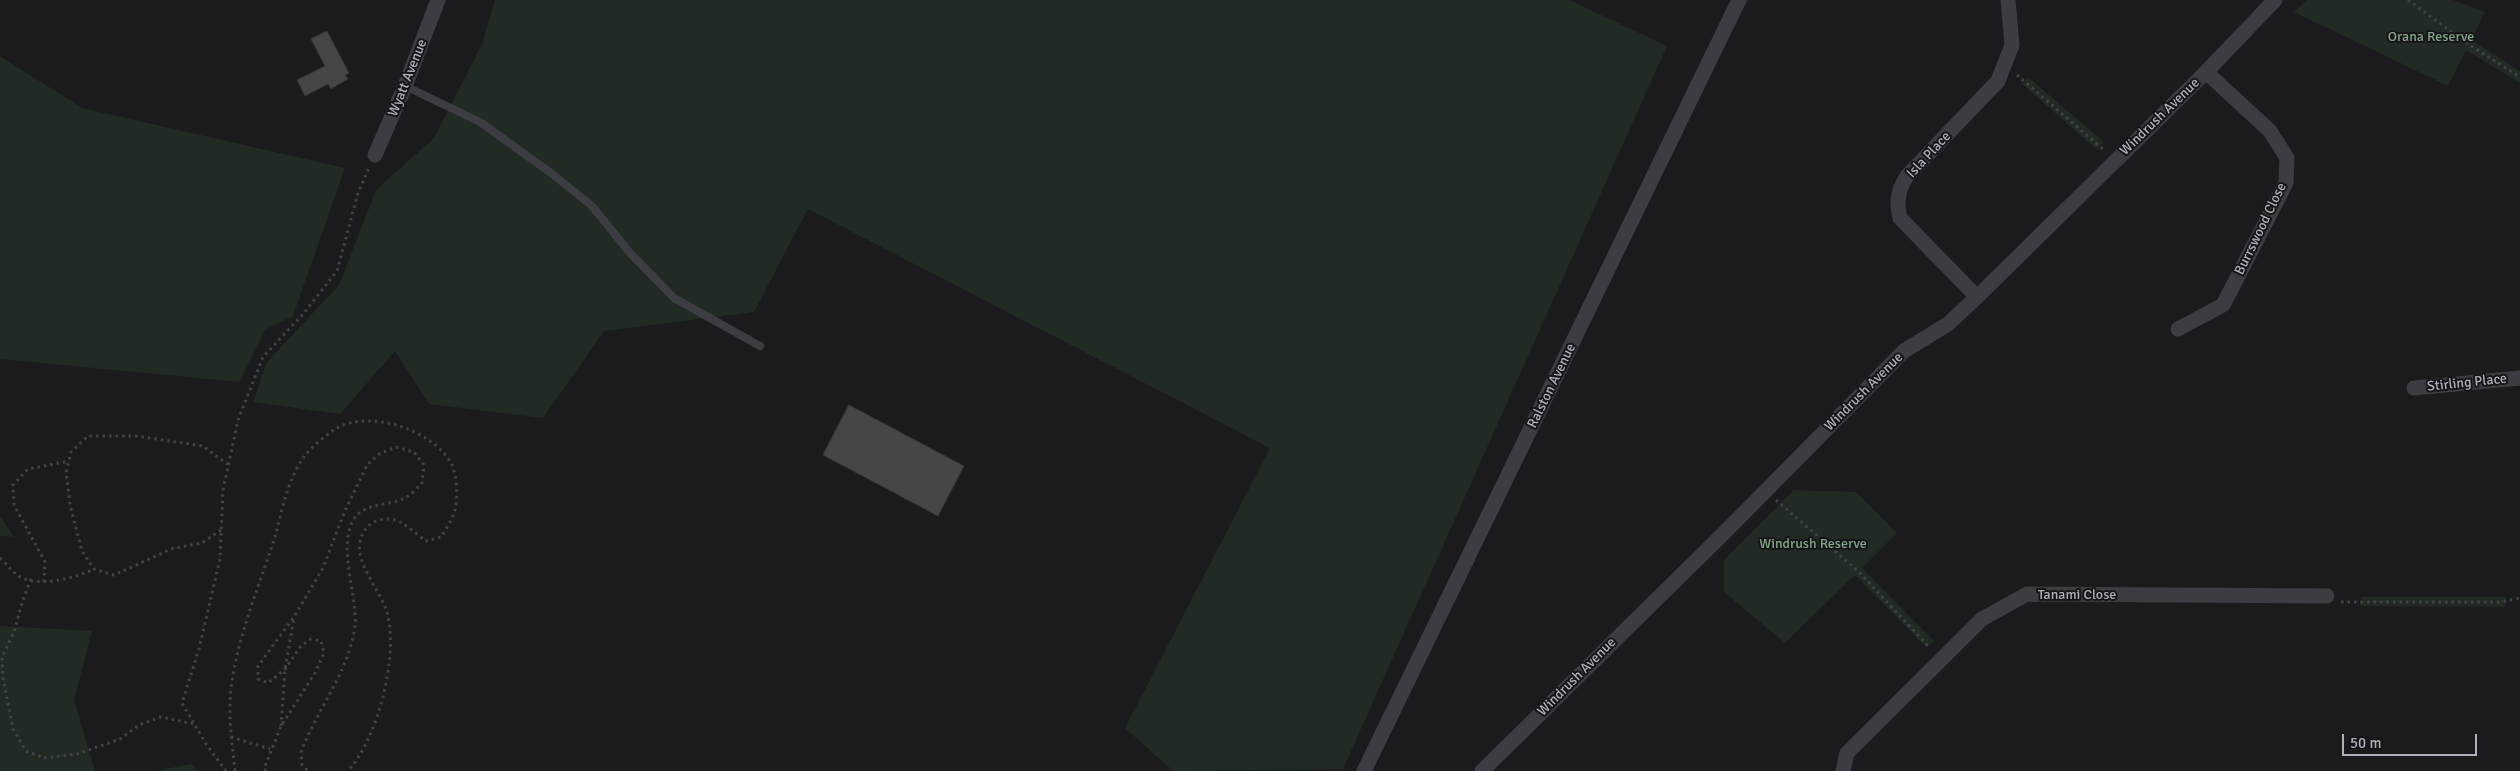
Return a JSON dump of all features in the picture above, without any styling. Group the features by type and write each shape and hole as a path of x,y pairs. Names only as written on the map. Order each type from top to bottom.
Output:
{"street":[{"name":"Wyatt Avenue","path":"375,155 405,86 438,0"},
{"name":"Ralston Avenue","path":"1364,771 1739,0"},
{"name":"Isla Place","path":"1976,297 1900,218 1897,206 1900,189 1907,176 1998,81 2012,44 2008,0"},
{"name":"Windrush Avenue","path":"1482,771 1766,491 1904,351 1948,324 2206,72 2275,0"},
{"name":"Burrswood Close","path":"2178,329 2223,305 2286,183 2287,158 2270,131 2206,72"},
{"name":"Stirling Place","path":"2414,388 2520,378"},
{"name":"Tanami Close","path":"1843,771 1846,753 1982,619 2027,594 2327,596"}],"lane":[{"path":"405,86 480,122 551,173 592,206 630,253 674,298 760,346"}],"path":[{"path":"2408,0 2468,44 2520,77"},
{"path":"2005,66 2029,83 2116,160"},
{"path":"226,771 182,703 199,649 220,559 223,490 230,466 238,420 263,357 304,312 337,271 358,193 375,155"},
{"path":"235,771 229,718 231,686 288,487 304,456 334,430 365,420 396,424 423,435 441,451 452,465 456,488 455,511 441,537 426,541 396,520 379,519 367,526 361,538 361,555 387,612 389,662 384,692 374,725 359,759 348,771"},
{"path":"221,530 202,543 171,549 114,575 94,569 82,551 70,505 66,473 71,452 88,436 136,436 203,446 230,466"},
{"path":"266,771 264,769 270,750 281,726 315,673 324,653 321,641 311,639 301,646 285,669 268,683 258,679 258,666 294,617 323,568 344,513 367,464 379,454 396,447 414,452 424,464 422,483 406,498 377,505 358,514 348,532 347,553 355,596 355,625 348,653 337,681 301,752 302,765 308,771"},
{"path":"44,582 45,562 14,505 13,485 28,469 69,461"},
{"path":"1766,491 1860,572 1941,660"},
{"path":"0,558 19,576 44,582 77,577 94,569"},
{"path":"31,579 14,632 2,656 3,678 13,729 26,751 44,758 76,754 120,739 139,725 161,717 195,724"},
{"path":"2327,596 2340,602 2499,602 2520,598"},
{"path":"281,726 285,669 294,617"},
{"path":"231,737 270,750"}],"green space":[{"path":"495,0 1569,0 1667,46 1343,769 1173,771 1125,728 1270,448 808,209 754,312 604,331 543,418 429,404 395,351 340,414 253,402 267,362 339,285 376,190 434,138 482,44"},
{"name":"Orana Reserve","path":"2307,0 2453,0 2485,12 2471,40 2520,71 2520,83 2466,50 2448,86 2294,12"},
{"path":"0,56 82,108 345,168 293,316 265,330 239,382 0,359"},
{"path":"2028,77 2104,142 2096,149 2022,84"},
{"name":"Windrush Reserve","path":"1794,490 1856,492 1897,533 1862,568 1934,641 1926,647 1855,575 1785,643 1724,592 1724,560"},
{"path":"0,516 14,537 0,536"},
{"path":"2361,597 2506,597 2505,607 2360,606"},
{"path":"0,626 92,631 74,700 95,771 0,771"},
{"path":"192,764 198,771 155,771"}],"building":[{"path":"327,31 349,73 345,75 348,79 331,89 328,84 305,96 297,80 325,66 311,39"},
{"path":"849,405 964,466 938,516 823,455"}]}
